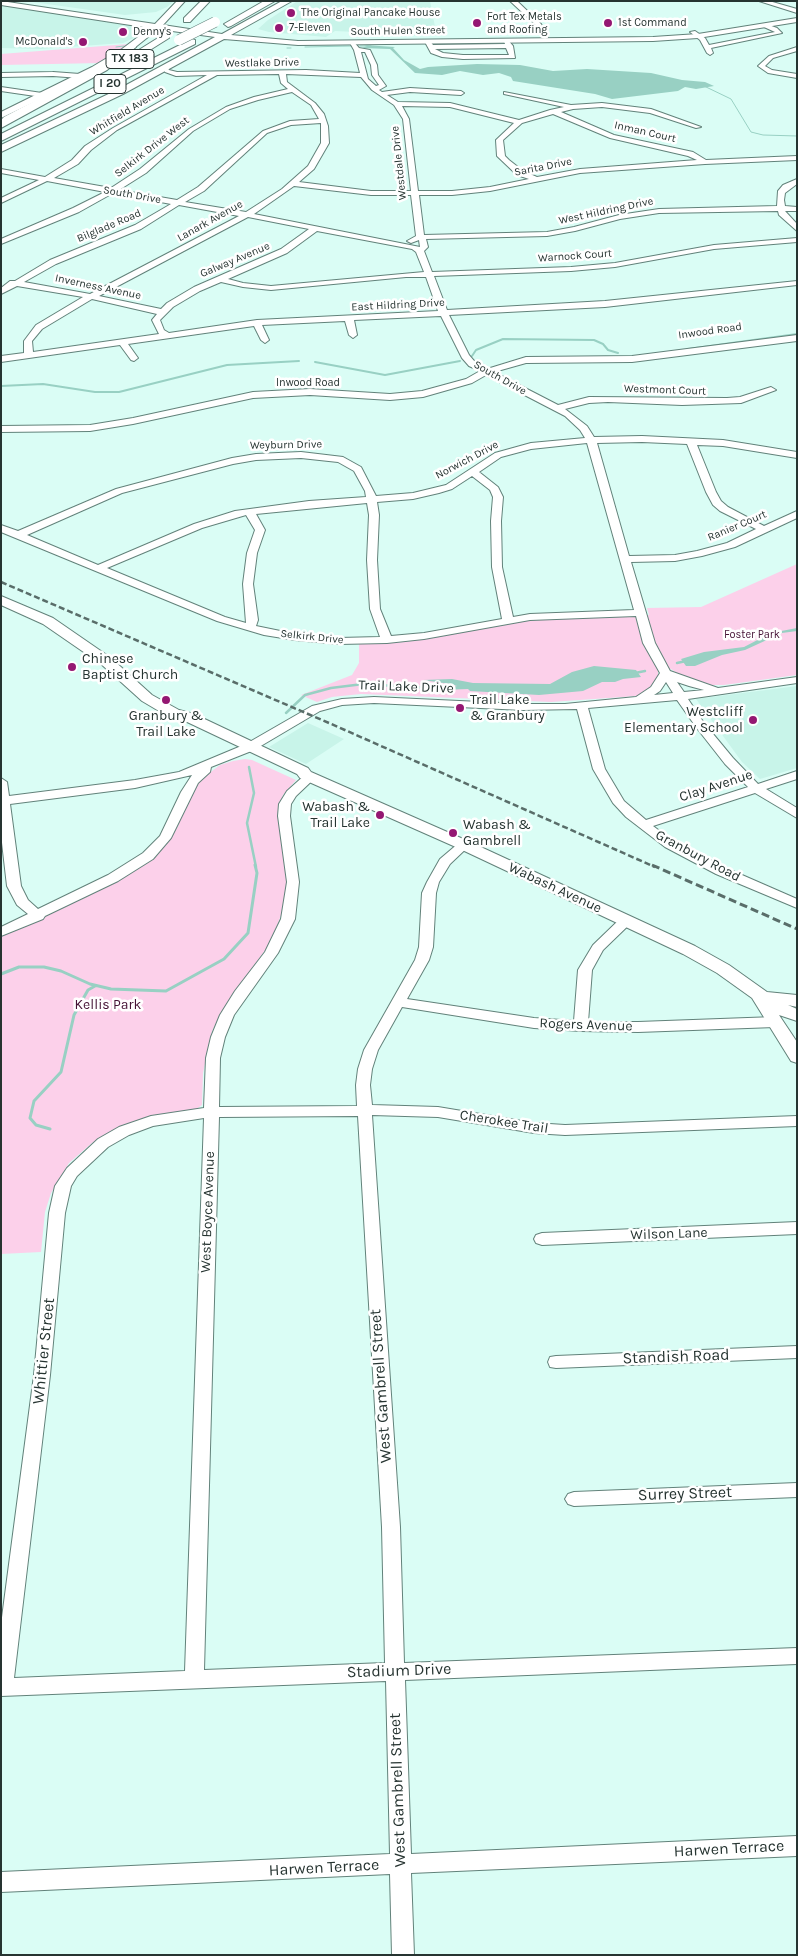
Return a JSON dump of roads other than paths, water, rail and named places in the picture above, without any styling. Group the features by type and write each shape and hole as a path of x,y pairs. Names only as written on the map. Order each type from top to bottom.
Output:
{"highway":[{"name":"TX 183","path":"94,82 102,74 166,36 187,20 206,1"},
{"name":"I 20","path":"1,126 94,82 255,1"},
{"name":"I 20","path":"1,139 271,1"},
{"path":"1,126 8,119 104,68 137,42"},
{"path":"1,139 17,136 126,83 154,72"}],"main road":[{"name":"South Hulen Street","path":"16,1 126,22 159,25 252,40 303,43 429,45 604,40 696,34 766,26 797,20"},
{"path":"1,149 108,98 154,72 245,26 288,1"},
{"name":"South Hulen Street","path":"1,3 114,16 159,25"},
{"path":"176,6 171,18 179,22 225,28 245,26"},
{"path":"157,13 176,6"},
{"path":"2,115 80,76 137,42 159,25 176,6"},
{"path":"114,16 144,15"},
{"name":"South Hulen Street","path":"228,35 357,43 406,39 696,34 797,16"},
{"path":"253,21 250,26 253,31 274,38"},
{"path":"126,22 144,29 146,34 137,42"},
{"path":"148,33 168,31 205,37 209,39 206,45"},
{"path":"206,45 226,41 252,40"},
{"path":"1,600 48,621 106,661 147,698 174,714 178,722 244,749"},
{"name":"Wabash Avenue","path":"244,749 294,776 308,776 464,845 689,950 723,969 783,1010 797,1015"},
{"path":"757,994 797,1001"},
{"path":"757,994 797,1057"}],"street":[{"path":"513,1 539,25 546,37"},
{"path":"762,1 797,11"},
{"path":"696,34 709,50 779,33 766,26"},
{"path":"357,43 362,75 377,91 397,104 450,105 520,122"},
{"path":"357,43 367,50 374,65 375,75 384,86 377,91"},
{"path":"429,45 433,52 450,57 506,57 513,56 509,44"},
{"path":"797,49 772,57 761,66 770,72 797,76"},
{"name":"Westlake Drive","path":"164,68 172,73 282,72 362,75"},
{"path":"282,72 282,81 313,104 324,120"},
{"name":"Whitfield Avenue","path":"1,201 46,180 75,162 94,143 115,129 216,73"},
{"path":"1,75 54,74 80,76"},
{"path":"377,91 438,88 461,93"},
{"path":"1,89 42,95"},
{"name":"Selkirk Drive West","path":"1,242 76,210 136,177 174,143 214,116 247,100 293,90"},
{"path":"506,93 573,107"},
{"name":"Westdale Drive","path":"397,104 406,119 420,237 423,240 424,247 420,251"},
{"path":"534,180 512,168 501,156 499,150 500,140 520,122 552,111 602,105 622,107 663,114 698,127"},
{"name":"Inman Court","path":"552,111 612,137 690,154 705,162"},
{"name":"Lanark Avenue","path":"29,356 28,341 39,327 92,296 247,214 294,184 311,167 321,152 326,134 324,120"},
{"name":"Bilglade Road","path":"1,292 72,253 138,228 201,189 265,132 290,123 324,120"},
{"name":"Sarita Drive","path":"294,184 371,193 414,194 490,189 588,171 705,162 797,158"},
{"name":"South Drive","path":"1,171 406,244 420,251 444,314 465,356 472,364 558,408 577,421 591,440 649,643 665,673 700,725 729,761 757,788 797,814"},
{"path":"797,181 781,193 780,208 784,217 797,229"},
{"name":"West Hildring Drive","path":"420,237 564,232 619,217 653,212 780,208 797,210"},
{"name":"Galway Avenue","path":"162,312 181,298 284,251 316,228"},
{"path":"406,244 420,237"},
{"name":"Warnock Court","path":"220,279 243,285 271,288 429,274 588,268 641,261 714,247 797,240"},
{"path":"344,270 353,281"},
{"name":"Inverness Avenue","path":"1,281 92,296 162,312"},
{"name":"East Hildring Drive","path":"1,359 257,323 605,304 797,283"},
{"path":"162,312 156,320 157,325 166,335"},
{"path":"349,318 353,335"},
{"path":"257,323 265,340"},
{"name":"Inwood Road","path":"629,356 797,331"},
{"name":"Inwood Road","path":"1,429 90,428 133,421 253,395 310,392 390,397 423,394 469,382 485,372 526,360 612,358 797,338"},
{"path":"122,342 134,358"},
{"name":"Westmont Court","path":"558,408 589,400 608,399 727,402 741,400 770,390"},
{"name":"Norwich Drive","path":"99,568 198,526 249,511 413,496 436,491 448,487 498,455 550,444 591,440 691,442 742,445 797,455"},
{"path":"691,442 717,503 763,529"},
{"name":"Weyburn Drive","path":"19,535 79,507 119,491 152,481 256,457 314,455 340,459 358,470 367,482 372,499 374,515 372,560 375,609 387,640"},
{"path":"473,472 495,489 498,497 496,521 497,567 508,620"},
{"path":"249,511 260,530 252,553 248,584 253,620 250,628"},
{"name":"Ranier Court","path":"626,559 675,558 698,554 731,545 797,514"},
{"name":"Selkirk Drive","path":"1,528 221,618 250,628 318,639 387,640 424,636 508,620 556,615 641,613"},
{"path":"637,701 656,689 665,673 693,684 732,689"},
{"name":"Trail Lake Drive","path":"2,801 135,784 182,775 244,749 310,711 329,704 346,701 374,700 529,707 582,706 682,696 797,680"},
{"name":"Granbury Road","path":"582,706 599,769 619,802 644,825 669,844 721,871 797,904"},
{"path":"1,932 38,916 114,878 148,856 165,838 174,823 193,780 210,764"},
{"path":"182,775 187,792"},
{"name":"Clay Avenue","path":"644,825 797,775"},
{"name":"West Boyce Avenue","path":"194,1679 213,1058 222,1025 240,994 271,952 288,920 293,882 284,816 285,804 291,794 308,776"},
{"path":"1,782 14,886 22,902 38,916"},
{"name":"West Gambrell Street","path":"404,1955 391,1527 363,1110 364,1069 371,1050 422,960 426,947 428,899 432,882 445,862 464,845"},
{"path":"581,1026 585,970 598,948 626,921"},
{"name":"Rogers Avenue","path":"398,1002 534,1023 581,1026 638,1027 775,1022"},
{"name":"Cherokee Trail","path":"211,1112 363,1110 438,1112 498,1123 556,1130 797,1121"},
{"name":"Whittier Street","path":"2,1687 42,1375 57,1213 63,1186 85,1158 103,1143 124,1131 151,1121 211,1112"},
{"name":"Wilson Lane","path":"542,1239 797,1228"},
{"name":"Standish Road","path":"556,1362 797,1352"},
{"name":"Surrey Street","path":"574,1499 797,1490"},
{"name":"Stadium Drive","path":"2,1687 797,1656"},
{"name":"Harwen Terrace","path":"1,1882 797,1846"}],"waterway":[{"path":"116,47 124,46"},
{"path":"305,47 351,46"},
{"path":"360,46 371,46"},
{"path":"704,86 731,99 751,132 763,135 797,136"},
{"path":"688,349 797,334"},
{"path":"472,356 476,350 503,339 594,340 603,344 608,350 618,353"},
{"path":"1,386 43,384 95,392 119,392 227,365 299,361"},
{"path":"315,362 385,375 460,361"},
{"path":"677,663 686,661"},
{"path":"635,673 645,671"},
{"path":"286,713 305,695 331,688 363,684 446,689"},
{"path":"249,767 254,793 247,823 256,867"},
{"path":"1,974 19,967 44,967 61,971 90,984 111,989 166,991 224,959 248,933 257,873 255,865"},
{"path":"50,1129 36,1125 30,1118 34,1101 61,1072 74,1015 88,990 95,986"}],"railway":[{"path":"1,582 329,723 655,867"},
{"path":"652,865 797,929"}],"place":[{"name":"The Original Pancake House","path":"291,13"},
{"name":"Fort Tex Metals and Roofing","path":"477,23"},
{"name":"1st Command","path":"608,23"},
{"name":"7-Eleven","path":"279,28"},
{"name":"Denny's","path":"123,32"},
{"name":"McDonald's","path":"83,42"},
{"name":"Chinese Baptist Church","path":"72,667"},
{"name":"Granbury & Trail Lake","path":"166,700"},
{"name":"Trail Lake & Granbury","path":"460,708"},
{"name":"Westcliff Elementary School","path":"753,720"},
{"name":"Wabash & Trail Lake","path":"380,815"},
{"name":"Wabash & Gambrell","path":"453,833"}],"park label":[{"name":"Foster Park","path":"752,635"},
{"name":"Kellis Park","path":"108,1005"}]}
